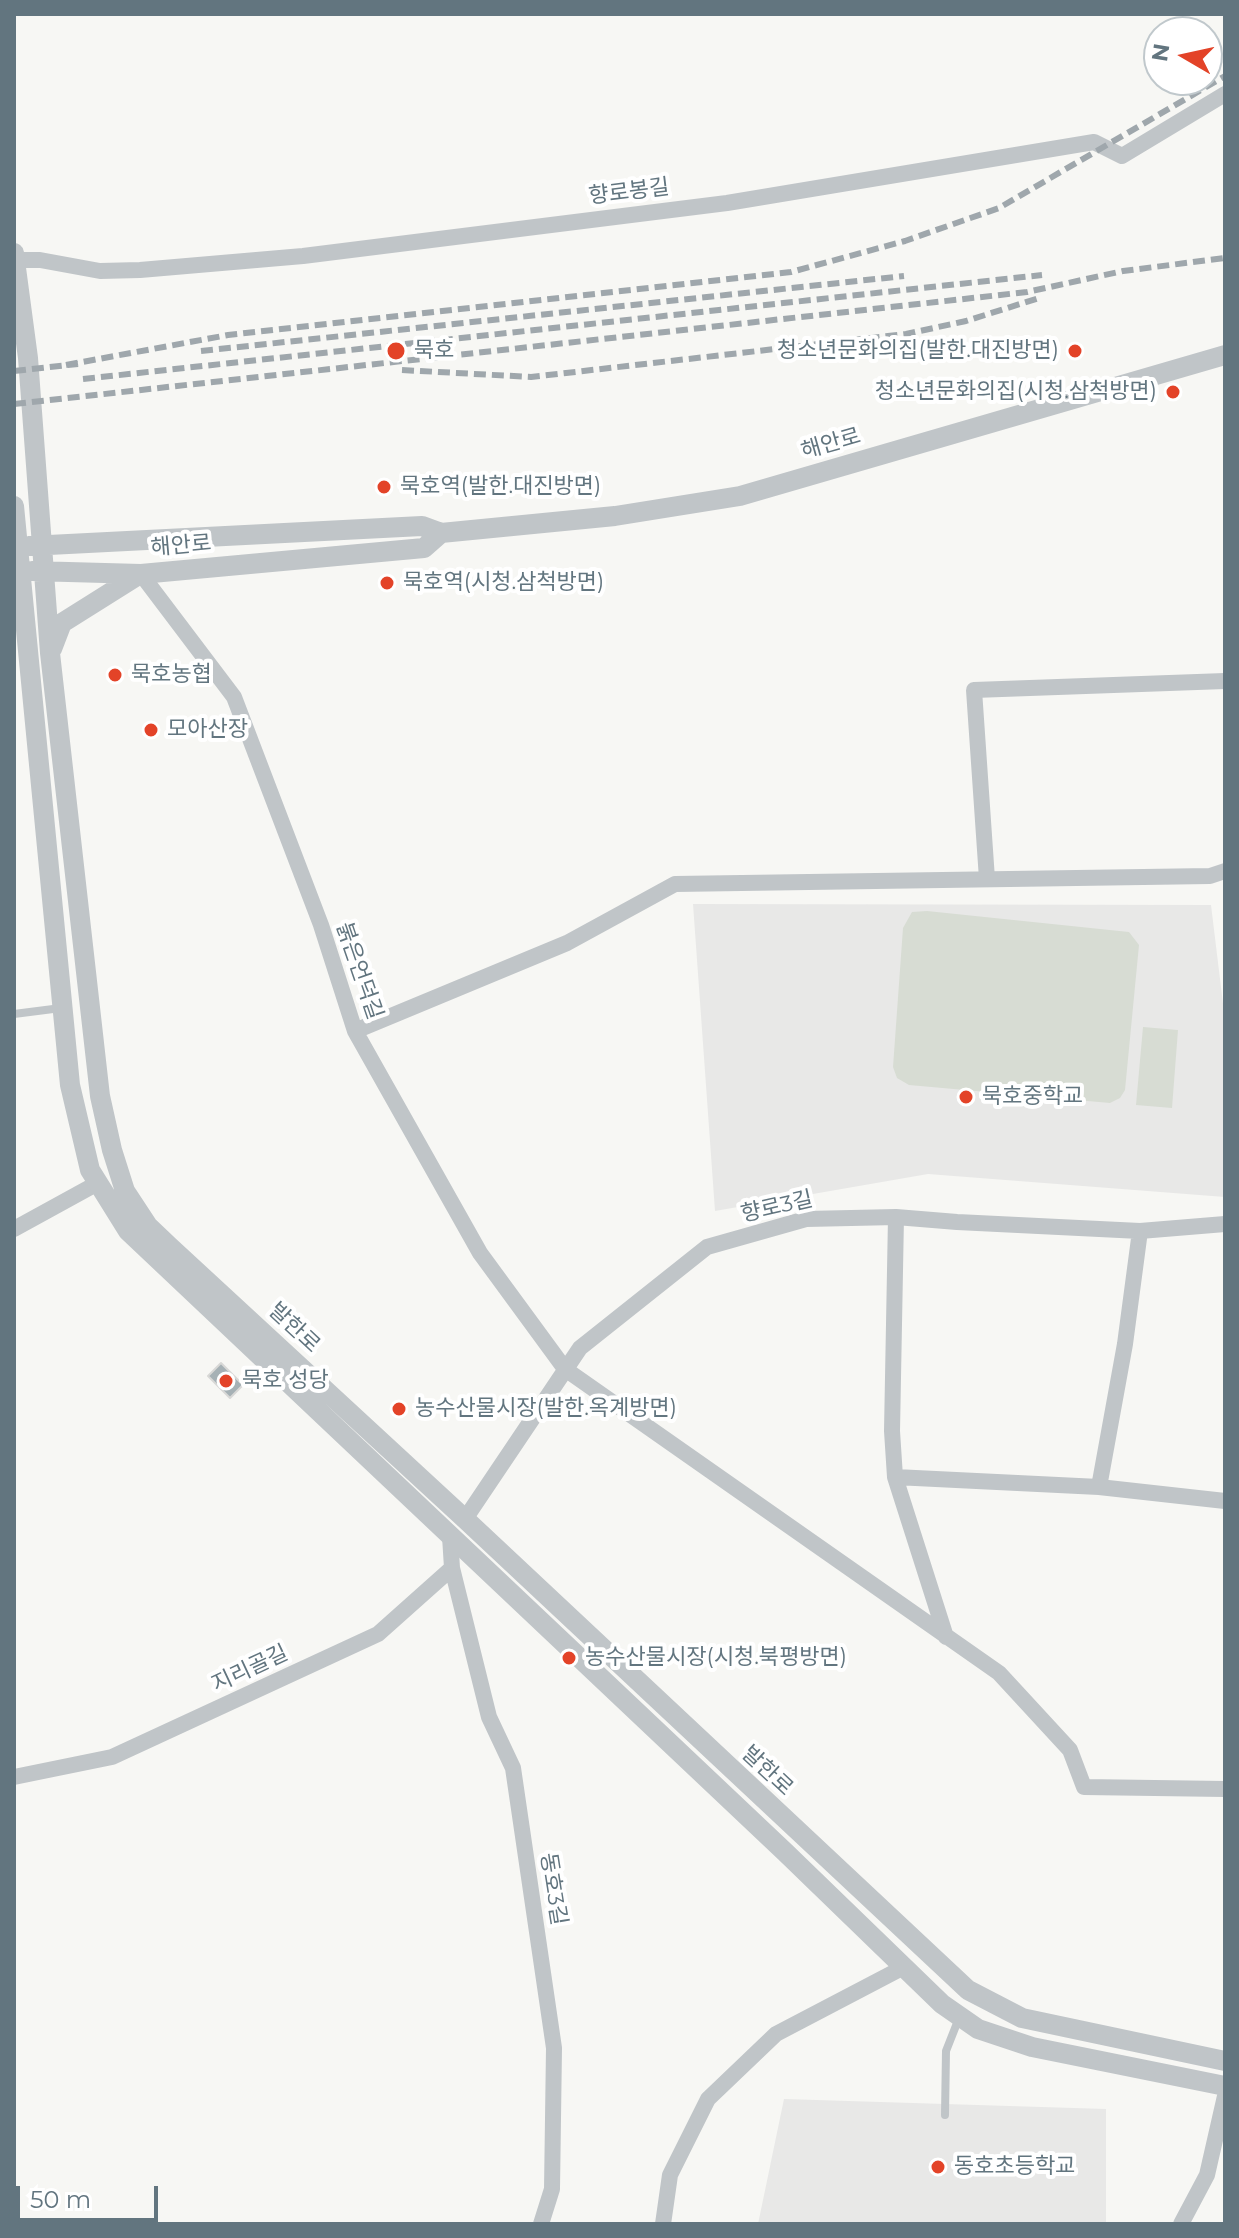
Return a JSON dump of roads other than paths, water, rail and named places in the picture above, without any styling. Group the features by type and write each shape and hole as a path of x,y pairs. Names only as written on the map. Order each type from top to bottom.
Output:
{"street":[{"name":"향로봉길","path":"15,256 100,271 289,257 727,203 1094,142 1122,156 1225,94"},
{"name":"발한로","path":"15,256 28,358 50,653 100,1096 118,1173 134,1208 148,1226 968,1990 1022,2018 1225,2061"},
{"name":"해안로","path":"16,547 422,526 441,533 615,516 740,496 1225,355"},
{"name":"발한로","path":"14,506 17,571 70,1085 90,1170 128,1231 942,2004 978,2029 1032,2047 1089,2061 1225,2086"},
{"name":"해안로","path":"17,571 141,574 424,548 441,533"},
{"path":"50,653 62,623 141,574"},
{"name":"붉은언덕길","path":"141,574 234,697 321,925 355,1031 480,1253 565,1369 999,1673 1070,1750 1084,1787 1225,1789"},
{"path":"987,879 974,690 1225,681"},
{"path":"355,1031 567,943 675,884 1210,876 1225,871"},
{"path":"14,1229 118,1173"},
{"path":"896,1217 892,1431 895,1477 946,1637"},
{"name":"향로3길","path":"465,1519 580,1348 707,1247 806,1219 896,1217 1140,1231 1225,1224"},
{"path":"1099,1487 1127,1329 1140,1231"},
{"path":"895,1477 1099,1487 1225,1501"},
{"path":"452,1568 450,1536 465,1519"},
{"name":"지리골길","path":"14,1777 112,1757 378,1634 452,1568"},
{"name":"동호3길","path":"452,1568 489,1717 513,1768 550,2017 554,2048 552,2189 541,2224"},
{"path":"663,2224 670,2175 708,2099 776,2034 927,1954"},
{"path":"1181,2224 1207,2175 1225,2096"}],"lane":[{"path":"14,1014 62,1008"},
{"path":"945,2115 946,2051 960,2017"}],"railway":[{"path":"66,365 228,335 791,272 905,241 999,208 1225,76"},
{"path":"14,404 1027,292 1123,271 1225,258"},
{"path":"83,379 1042,275"},
{"path":"201,351 904,276"},
{"path":"402,370 531,377 906,334 966,321 1039,298"},
{"path":"14,371 78,364"}],"place":[{"name":"묵호","path":"396,351"},
{"name":"청소년문화의집(발한.대진방면)","path":"1075,351"},
{"name":"청소년문화의집(시청.삼척방면)","path":"1173,392"},
{"name":"묵호역(발한.대진방면)","path":"384,487"},
{"name":"묵호역(시청.삼척방면)","path":"387,583"},
{"name":"묵호농협","path":"115,675"},
{"name":"모아산장","path":"151,730"},
{"name":"묵호중학교","path":"966,1097"},
{"name":"묵호 성당","path":"226,1381"},
{"name":"농수산물시장(발한.옥계방면)","path":"399,1409"},
{"name":"농수산물시장(시청.북평방면)","path":"569,1658"},
{"name":"동호초등학교","path":"938,2167"}]}
